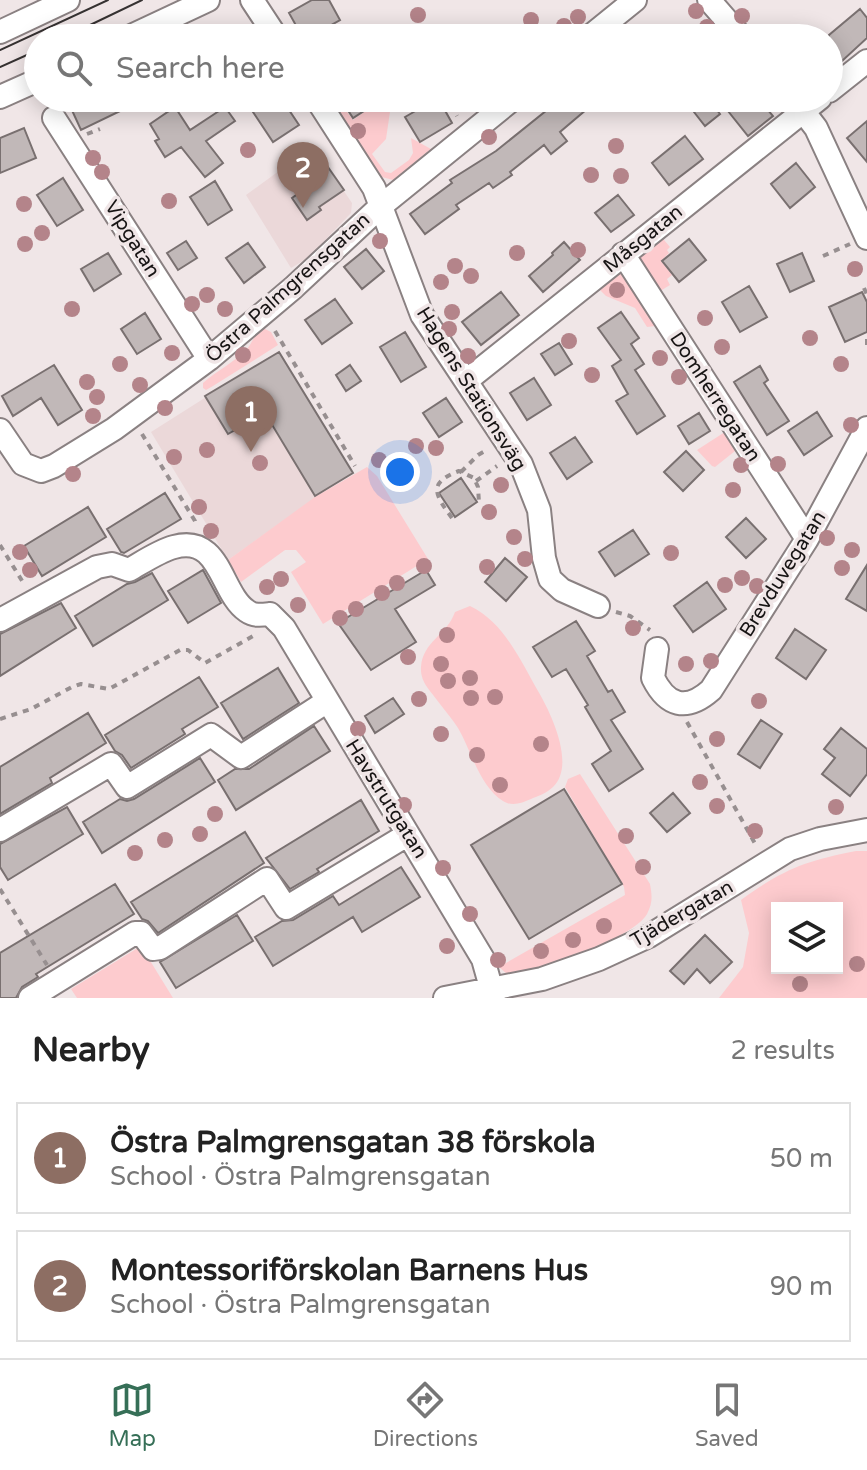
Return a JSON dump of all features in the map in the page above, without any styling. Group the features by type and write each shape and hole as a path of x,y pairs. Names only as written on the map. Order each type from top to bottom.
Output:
{"street":[{"path":"0,32 68,0"},
{"path":"157,24 208,0"},
{"path":"252,0 268,24"},
{"path":"605,24 635,0"},
{"path":"709,0 730,24"},
{"path":"843,80 867,61"},
{"path":"0,97 24,86"},
{"name":"Hagens Stationsväg","path":"325,112 374,188 422,315 466,381 504,450 521,464 539,510 544,558 550,579 562,590 598,606"},
{"name":"Östra Palmgrensgatan","path":"9,465 41,471 54,466 131,416 209,359 381,206 497,112"},
{"name":"Måsgatan","path":"466,381 793,112"},
{"path":"809,112 867,237"},
{"name":"Vipgatan","path":"54,118 209,359"},
{"name":"Domherregatan","path":"623,254 807,539"},
{"name":"Brevduvegatan","path":"683,704 702,698 711,690 807,539 867,428"},
{"path":"0,430 9,465"},
{"path":"0,620 97,567 112,564 129,570 173,547 190,545 211,556 244,609 256,615 270,614"},
{"name":"Havstrutgatan","path":"270,614 284,628 483,959 493,993"},
{"path":"657,649 653,678 666,698 683,704"},
{"path":"0,830 111,764 127,787 211,735 241,757 326,702"},
{"name":"Tjädergatan","path":"445,998 493,993 599,959 649,936 790,849 820,839 867,830"},
{"path":"30,998 135,933 141,933 153,949 160,948 267,879 286,908 407,835"}],"path":[{"path":"455,112 457,124"},
{"path":"823,256 867,237"},
{"path":"864,288 867,295"},
{"path":"264,312 355,466"},
{"path":"867,339 867,346"},
{"path":"131,416 195,521 199,548"},
{"path":"461,472 478,455 504,450"},
{"path":"476,481 504,450"},
{"path":"452,518 438,499 436,488 451,474 461,472 476,481 479,503"},
{"path":"0,545 34,600"},
{"path":"598,606 644,624 658,639 657,649"},
{"path":"0,719 31,709 81,684 109,689 180,650 188,650 205,663 213,660 255,635 270,614"},
{"path":"683,704 688,726 746,825"},
{"path":"0,889 57,981"}],"shaded area":[{"path":"338,112 347,112 353,120 364,112 390,112 386,139 372,154 385,172 391,173 409,160 413,153 411,138 431,149 393,180 382,177"},
{"path":"311,156 323,160 352,203 351,213 308,258 291,268 246,195 298,157"},
{"path":"659,234 670,247 667,250 669,253 661,261 672,275 667,279 670,285 657,293 636,260 638,252"},
{"path":"621,268 657,323 655,326 647,327 635,308 606,296 596,286"},
{"path":"263,328 271,332 278,345 213,386 206,390 203,388 203,383 247,349"},
{"path":"279,351 352,472 228,560 151,432"},
{"path":"728,430 740,447 715,467 712,466 697,450"},
{"path":"367,467 377,476 428,559 323,624 291,572 306,562 296,550 285,550 241,582 228,560 315,497"},
{"path":"470,606 492,622 510,643 543,701 559,739 562,766 559,777 548,791 521,803 506,803 488,787 458,728 422,678 421,667 426,651 447,627 455,612"},
{"path":"580,774 650,884 652,899 649,910 624,934 604,944 539,968 507,974 499,967 625,895 624,887 565,787 568,779"},
{"path":"867,851 867,998 719,998 743,967 749,933 741,900 770,881 809,863"},
{"path":"141,946 173,998 77,998 71,989"}],"building":[{"path":"312,0 329,0 340,20 333,24 295,24 289,13"},
{"path":"860,9 867,18 867,38 843,60 843,24"},
{"path":"73,112 118,112 81,130"},
{"path":"168,112 178,112 190,130 217,112 229,112 235,121 206,141 223,163 205,177 181,147 165,157 155,141 159,139 150,124"},
{"path":"253,112 290,112 299,125 273,142"},
{"path":"414,112 446,112 452,123 420,142 405,117"},
{"path":"545,112 584,112 560,132 567,141 551,154 544,145 510,172 512,175 493,188 489,183 456,205 459,209 425,234 410,214 452,183 450,180 496,151"},
{"path":"694,112 718,112 720,114 705,126"},
{"path":"729,112 770,112 773,116 748,136"},
{"path":"867,121 867,162 847,138"},
{"path":"24,128 36,158 0,173 0,138"},
{"path":"685,136 703,159 669,185 652,163"},
{"path":"323,160 344,190 319,207 321,210 307,220 292,198 306,188 298,177"},
{"path":"796,163 815,187 790,208 771,184"},
{"path":"63,178 83,210 57,226 37,195"},
{"path":"215,181 232,210 208,225 190,197"},
{"path":"618,195 634,215 611,232 595,213"},
{"path":"689,239 706,260 679,282 662,261"},
{"path":"186,241 197,258 178,270 167,253"},
{"path":"564,242 580,260 543,292 529,276"},
{"path":"248,243 265,267 244,283 226,258"},
{"path":"366,249 384,271 362,289 344,267"},
{"path":"108,253 121,274 94,291 81,269"},
{"path":"802,253 814,281 790,292 777,264"},
{"path":"749,286 767,317 740,332 722,302"},
{"path":"501,292 519,315 481,345 462,322"},
{"path":"862,292 867,302 867,332 845,342 829,307"},
{"path":"335,299 352,323 322,344 305,320"},
{"path":"621,312 639,338 631,344 644,364 635,370 665,416 637,434 616,401 628,394 612,366 621,360 598,328"},
{"path":"145,313 161,339 137,354 121,329"},
{"path":"405,332 426,367 401,382 380,347"},
{"path":"559,343 572,364 555,375 541,354"},
{"path":"279,352 353,473 315,496 265,413 228,434 205,396"},
{"path":"54,365 82,410 58,425 41,398 13,416 2,396"},
{"path":"350,365 361,381 346,391 336,375"},
{"path":"760,366 768,380 764,383 789,421 767,435 734,382"},
{"path":"534,378 551,405 527,420 510,393"},
{"path":"446,398 462,422 439,437 423,413"},
{"path":"817,412 832,436 804,455 788,431"},
{"path":"699,413 710,431 689,444 678,426"},
{"path":"575,437 592,462 567,479 550,453"},
{"path":"686,451 704,470 683,491 664,472"},
{"path":"461,478 477,502 455,517 439,493"},
{"path":"165,493 181,519 121,552 107,529"},
{"path":"88,507 106,537 42,576 24,546"},
{"path":"746,518 766,539 746,558 726,537"},
{"path":"633,530 649,554 615,576 599,552"},
{"path":"505,558 527,577 506,601 485,582"},
{"path":"867,565 867,611 846,599"},
{"path":"203,570 221,603 188,623 168,591"},
{"path":"426,570 435,585 395,609 416,642 371,670 338,623"},
{"path":"152,573 168,600 93,646 75,616 127,584"},
{"path":"707,582 726,609 693,632 674,606"},
{"path":"61,603 76,628 0,676 0,634"},
{"path":"576,621 595,651 587,656 608,692 612,690 625,712 611,720 643,769 609,791 592,764 611,751 585,707 588,705 566,669 552,677 533,647"},
{"path":"795,629 826,650 806,679 776,658"},
{"path":"278,668 299,703 243,739 221,703"},
{"path":"199,677 218,707 182,729 185,734 131,768 105,735"},
{"path":"393,698 404,714 375,733 365,716"},
{"path":"88,713 106,743 50,778 52,783 0,814 0,767"},
{"path":"761,720 782,734 760,768 738,754"},
{"path":"314,726 330,751 236,810 218,780 235,769 249,769"},
{"path":"841,728 867,749 867,774 850,796 822,774 835,758 824,749"},
{"path":"200,758 215,782 102,853 83,822 120,799 134,799"},
{"path":"564,789 622,884 529,939 471,845"},
{"path":"673,793 690,813 667,832 650,813"},
{"path":"361,800 379,831 290,889 266,858"},
{"path":"67,807 83,834 8,880 0,867 0,844"},
{"path":"245,832 264,863 158,933 148,921 142,919 131,902"},
{"path":"401,867 420,897 362,932 353,917 273,966 255,937 282,921 293,920 333,896 339,905"},
{"path":"115,884 134,914 36,974 38,977 22,987 16,998 0,998 0,953"},
{"path":"237,915 253,941 176,988 160,962"},
{"path":"705,935 732,962 710,983 697,969 684,984 670,971"}],"tram line":[{"path":"56,24 108,0"},
{"path":"92,24 142,0"},
{"path":"0,50 24,39"},
{"path":"0,67 24,56"}],"place":[{"name":"Montessoriförskolan Barnens Hus","path":"303,208"},
{"name":"Östra Palmgrensgatan 38 förskola","path":"251,452"}]}
